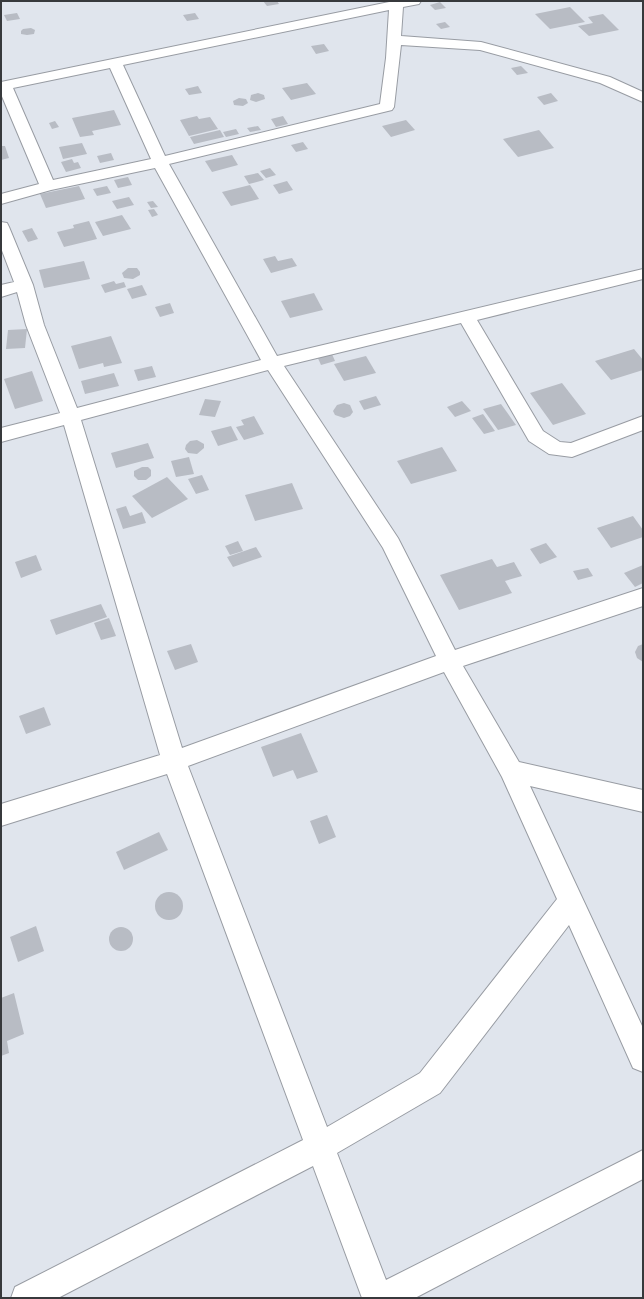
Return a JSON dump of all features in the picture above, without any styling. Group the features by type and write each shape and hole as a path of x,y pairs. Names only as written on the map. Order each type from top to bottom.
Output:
{"street":[{"path":"48,186 3,86 414,1"},
{"path":"1,199 48,186 160,162 387,107 396,5"},
{"path":"394,40 480,46 605,80 643,98"},
{"path":"115,62 160,162 272,363 391,544 449,661 511,771 643,1058"},
{"path":"1,227 24,285 35,325 71,418 174,761 377,1298"},
{"path":"1,435 71,418 272,363 643,274"},
{"path":"1,291 24,285"},
{"path":"466,316 536,436 556,449 572,450 643,423"},
{"path":"1,815 174,761 449,661 643,597"},
{"path":"511,771 643,801"},
{"path":"26,1298 320,1147 430,1083 571,902"},
{"path":"383,1298 643,1164"}],"building":[{"path":"263,1 277,1 279,4 267,6"},
{"path":"440,2 446,8 435,10 430,5"},
{"path":"570,7 585,22 550,29 535,14"},
{"path":"17,13 20,19 7,21 4,15"},
{"path":"195,13 199,19 187,21 183,15"},
{"path":"603,14 619,30 589,36 578,26 593,23 588,17"},
{"path":"445,22 450,27 441,29 436,24"},
{"path":"31,28 35,30 34,34 21,34 23,29"},
{"path":"324,44 329,51 316,54 311,46"},
{"path":"521,66 528,73 517,75 511,68"},
{"path":"307,83 316,94 291,100 282,88"},
{"path":"198,86 202,93 189,95 185,89"},
{"path":"258,93 264,95 265,99 256,102 250,100 251,95"},
{"path":"551,93 558,101 544,105 537,97"},
{"path":"239,98 246,99 248,103 243,106 234,105 233,101"},
{"path":"114,110 121,125 92,131 94,135 80,137 72,118"},
{"path":"197,116 199,119 210,117 218,129 189,136 180,120"},
{"path":"283,116 288,124 276,127 271,119"},
{"path":"406,120 415,130 391,137 382,126"},
{"path":"55,121 59,127 52,129 49,123"},
{"path":"258,126 261,130 250,132 247,128"},
{"path":"236,129 239,134 226,137 223,132"},
{"path":"220,130 224,137 194,144 190,137"},
{"path":"539,130 554,148 518,157 503,139"},
{"path":"303,142 308,149 296,152 291,145"},
{"path":"82,143 87,154 63,159 59,147"},
{"path":"1,146 5,146 9,158 1,160"},
{"path":"111,153 114,160 100,163 97,156"},
{"path":"232,155 238,165 212,172 205,161"},
{"path":"72,159 74,163 78,162 81,168 66,172 61,162"},
{"path":"270,168 276,175 266,178 260,171"},
{"path":"258,173 264,180 249,184 244,176"},
{"path":"128,177 132,185 118,188 114,180"},
{"path":"287,181 293,190 279,194 273,185"},
{"path":"250,185 259,199 231,206 222,192"},
{"path":"79,186 85,199 46,208 40,194"},
{"path":"107,186 111,193 97,196 93,189"},
{"path":"129,197 134,205 117,209 112,201"},
{"path":"153,201 158,207 151,208 147,202"},
{"path":"154,209 158,215 152,217 148,210"},
{"path":"122,215 131,229 103,236 95,222"},
{"path":"89,221 97,239 64,247 57,232 74,228 73,225"},
{"path":"32,228 38,239 28,242 22,231"},
{"path":"275,256 278,261 292,258 297,266 271,273 263,259"},
{"path":"84,261 90,279 44,288 39,270"},
{"path":"128,268 137,268 140,275 133,279 124,278 122,273"},
{"path":"114,281 116,284 124,282 126,287 105,293 101,285"},
{"path":"142,285 147,295 132,299 127,289"},
{"path":"314,293 323,310 290,318 281,301"},
{"path":"170,303 174,313 160,317 155,307"},
{"path":"27,329 25,348 6,349 8,330"},
{"path":"111,336 122,363 104,367 103,363 79,369 71,346"},
{"path":"634,349 643,360 643,370 611,380 595,361"},
{"path":"331,352 335,361 321,365 317,356"},
{"path":"366,356 376,373 344,381 334,364"},
{"path":"152,366 156,377 138,381 134,370"},
{"path":"32,371 43,401 15,409 4,379"},
{"path":"114,373 119,386 85,394 81,381"},
{"path":"562,383 586,414 553,425 530,393"},
{"path":"376,396 381,405 364,410 359,401"},
{"path":"205,399 221,401 215,417 199,415"},
{"path":"462,401 471,411 455,417 447,407"},
{"path":"344,403 350,405 353,412 350,416 344,418 335,415 333,411 337,405"},
{"path":"501,404 516,425 498,430 483,409"},
{"path":"483,414 495,431 484,434 472,418"},
{"path":"254,416 264,434 244,440 236,427 244,425 241,420"},
{"path":"231,426 238,440 218,446 211,431"},
{"path":"197,440 204,444 204,448 197,454 188,453 185,449 186,445 190,441"},
{"path":"148,443 154,458 116,468 111,453"},
{"path":"442,447 457,471 411,484 397,461"},
{"path":"189,457 194,474 176,477 171,461"},
{"path":"142,467 148,467 151,470 151,476 146,480 138,480 134,476 134,471"},
{"path":"202,475 209,490 196,494 188,479"},
{"path":"167,477 188,499 152,518 132,496"},
{"path":"292,483 303,509 255,521 245,495"},
{"path":"126,506 130,516 142,512 146,523 123,529 116,509"},
{"path":"633,516 643,530 643,537 611,548 597,528"},
{"path":"238,541 243,551 230,555 225,546"},
{"path":"546,543 557,557 540,564 530,549"},
{"path":"256,547 262,557 233,567 227,557"},
{"path":"36,555 42,570 21,578 15,562"},
{"path":"492,559 497,567 514,562 522,576 505,581 512,593 459,610 440,575"},
{"path":"643,565 643,583 635,587 624,573"},
{"path":"588,568 593,576 578,580 573,571"},
{"path":"101,604 107,617 56,635 50,620"},
{"path":"109,618 116,636 101,640 94,623"},
{"path":"191,644 198,662 175,670 167,651"},
{"path":"643,644 643,662 637,658 635,652 638,646"},
{"path":"44,707 51,725 26,734 19,716"},
{"path":"301,733 318,772 297,779 293,770 273,777 261,747"},
{"path":"327,815 336,837 319,844 310,821"},
{"path":"159,832 168,850 124,870 116,852"},
{"path":"169,892 175,893 179,896 182,900 182,912 179,916 175,919 169,920 163,919 159,916 156,912 155,906 156,900 159,896 163,893"},
{"path":"36,926 44,951 18,962 10,937"},
{"path":"121,927 126,928 132,934 132,944 126,950 121,951 116,950 110,944 109,939 110,934 116,928"},
{"path":"14,993 24,1034 7,1041 9,1053 1,1056 1,998"}]}
